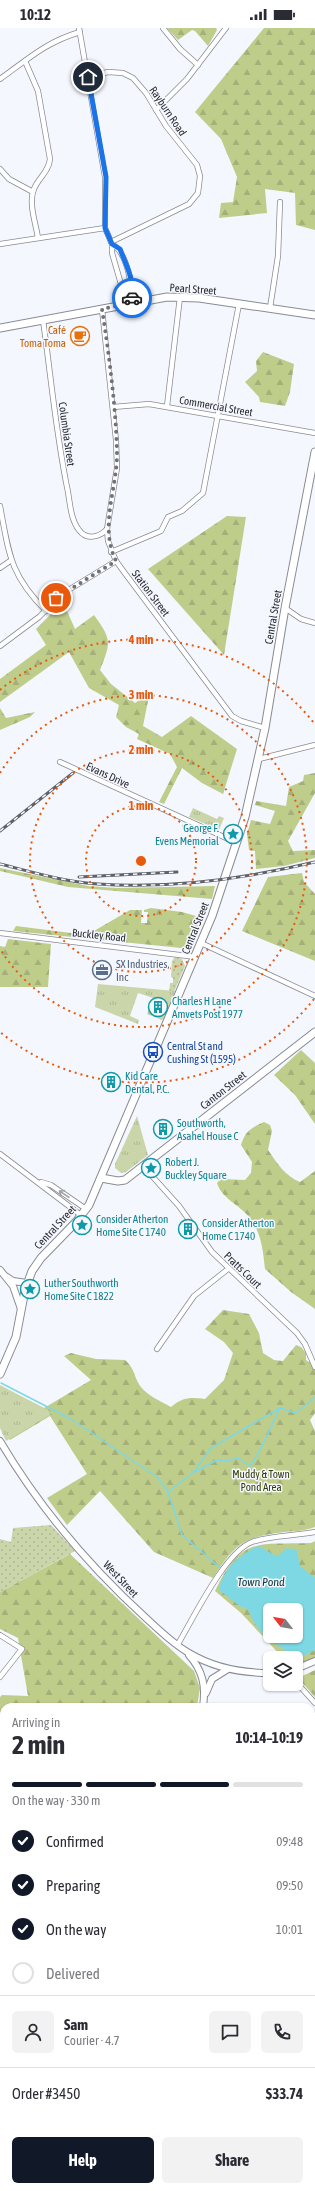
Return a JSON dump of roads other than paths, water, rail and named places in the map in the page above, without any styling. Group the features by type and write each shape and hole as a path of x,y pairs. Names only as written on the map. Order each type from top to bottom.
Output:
{"main road":[{"name":"Pearl Street","path":"0,328 159,298 180,297 315,315"},
{"name":"Central Street","path":"0,1374 13,1347 22,1313 26,1286 38,1262 86,1210 196,957 226,880 259,759 285,608 315,452"},
{"name":"Canton Street","path":"101,1178 123,1181 315,1032"}],"street":[{"path":"163,28 180,50 198,65"},
{"path":"156,110 178,89 226,28"},
{"path":"0,79 52,42 79,30 106,177 105,228 112,243 112,253 125,298 130,303 133,293 127,268 120,249 112,243"},
{"path":"25,61 38,91 50,159 47,171 33,192 32,200 38,238"},
{"name":"Rayburn Road","path":"88,77 108,72 123,73 138,84 168,130 197,166 200,181 198,193 193,200 184,207 112,243"},
{"path":"0,169 9,180 33,192"},
{"path":"270,308 278,256 280,202"},
{"path":"0,244 105,228"},
{"path":"167,406 180,297"},
{"path":"111,552 161,531 168,517 182,511 202,495 205,486 239,304"},
{"name":"Station Street","path":"102,309 117,468 107,529 111,552 116,561 232,716 241,721 265,728"},
{"name":"Columbia Street","path":"43,320 60,456 72,512 80,532 86,536 96,537 108,541"},
{"name":"Commercial Street","path":"112,407 149,404 167,406 315,433"},
{"path":"0,506 10,561 16,574 46,611"},
{"path":"96,537 107,529"},
{"path":"0,568 10,561"},
{"path":"0,646 46,611 62,594 116,561"},
{"path":"285,608 302,619 315,623"},
{"path":"259,759 315,745"},
{"name":"Evans Drive","path":"60,762 237,843"},
{"name":"Buckley Road","path":"0,933 196,957"},
{"path":"201,943 315,996"},
{"path":"0,1154 82,1216"},
{"name":"Pratts Court","path":"143,1166 179,1206 204,1242 228,1269 297,1332 305,1344 315,1367"},
{"path":"39,1182 51,1185 86,1210"},
{"path":"157,1349 194,1296 228,1269"},
{"path":"1,1272 13,1281 26,1286"},
{"path":"1,1272 13,1286 22,1313"},
{"path":"13,1286 26,1286"},
{"name":"West Street","path":"0,1441 29,1487 73,1541 131,1605 188,1653 228,1669 263,1672"},
{"path":"178,1644 224,1567 240,1549 252,1542 315,1532"},
{"path":"0,1635 22,1649 0,1677"},
{"path":"188,1653 203,1677 204,1703"},
{"path":"303,1666 315,1661"},
{"path":"204,1703 212,1679 228,1669"},
{"path":"303,1690 315,1703"}],"water":[{"name":"Town Pond","path":"258,1546 278,1556 287,1548 297,1550 300,1566 315,1578 315,1650 303,1656 303,1651 286,1651 274,1643 303,1643 303,1603 263,1603 263,1633 245,1607 241,1607 219,1590 221,1582 228,1569 244,1554"}],"waterway":[{"path":"1,1383 71,1419 157,1477 168,1492 182,1535 219,1567"},
{"path":"168,1492 194,1472 211,1448 280,1408 296,1413 315,1397"},
{"path":"195,1472 217,1460 228,1461 238,1458 250,1466 263,1445 280,1408"}],"railway":[{"path":"0,831 73,773"},
{"path":"0,864 86,883 153,885 180,884 235,878 315,862"},
{"path":"79,877 177,872"}],"place":[{"name":"Café Toma Toma","path":"80,336"},
{"name":"George F. Evens Memorial","path":"233,834"},
{"name":"SX Industries, Inc","path":"102,970"},
{"name":"Charles H Lane Amvets Post 1977","path":"158,1007"},
{"name":"Central St and Cushing St (1595)","path":"153,1052"},
{"name":"Kid Care Dental, P.C.","path":"111,1082"},
{"name":"Southworth, Asahel House C","path":"163,1129"},
{"name":"Robert J. Buckley Square","path":"151,1168"},
{"name":"Consider Atherton Home Site C 1740","path":"82,1225"},
{"name":"Consider Atherton Home C 1740","path":"188,1229"},
{"name":"Luther Southworth Home Site C 1822","path":"30,1289"}],"park label":[{"name":"Muddy & Town Pond Area","path":"261,1480"}]}
